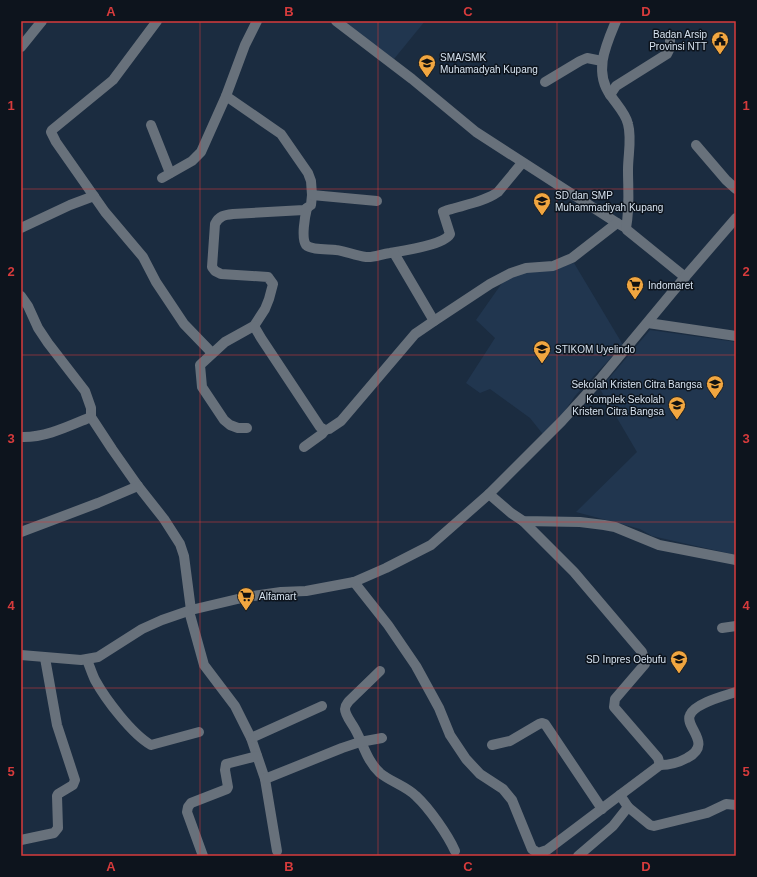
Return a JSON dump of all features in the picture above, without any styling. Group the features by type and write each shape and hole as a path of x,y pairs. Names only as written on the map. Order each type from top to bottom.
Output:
{"street":[{"path":"21,47 42,21"},
{"path":"156,21 113,80 51,132 56,142 105,212 143,257 156,282 184,324 212,353"},
{"path":"151,125 166,176 192,161 201,152 226,96 245,45 257,21"},
{"path":"336,21 412,78 439,103 476,132 621,225 685,277"},
{"path":"304,447 322,434 325,430 341,421 411,339 434,321 490,284 511,273 526,268 553,266 572,258 621,225 629,213 628,183 631,135 628,122 610,95 603,79 602,61 603,52 616,21"},
{"path":"610,95 616,86 667,54 670,48 670,38"},
{"path":"545,82 587,58 602,61"},
{"path":"226,96 276,129 281,134 308,173 311,181 312,195 311,205 300,211 233,214 222,216 215,224 212,267 215,271 221,274 229,275 268,277 273,284 265,309 254,326 225,342 200,365 202,387 224,420 230,425 238,428 247,428"},
{"path":"696,145 726,180 736,189"},
{"path":"307,208 305,216 304,239 305,244 308,247 337,250 364,257 374,257 394,253 442,241 450,234 443,214 444,211 494,195 501,189 522,162"},
{"path":"312,195 377,201"},
{"path":"21,228 70,205 94,196"},
{"path":"21,655 87,660 105,654 142,629 162,620 190,611 246,598 281,592 306,591 354,582 386,568 431,545 489,494 540,444 602,377 736,218"},
{"path":"394,253 434,321"},
{"path":"21,296 48,343 85,391 91,408 91,417 138,486 164,519 182,549 190,611 204,665 207,671 235,706 251,738 265,779 277,851"},
{"path":"648,323 736,336"},
{"path":"254,326 320,427 325,430"},
{"path":"21,437 30,437 59,430 91,417"},
{"path":"21,532 138,486"},
{"path":"489,494 523,521 574,572 642,652 646,661 645,664 615,699 614,707 658,758 660,765"},
{"path":"523,521 580,522 615,527 659,545 736,560"},
{"path":"354,582 388,625 416,666 439,708 450,735 466,759 480,774 503,789 512,800 532,849 538,853 547,850 660,765 672,765 690,756 699,744 690,722 690,714 711,700 736,692"},
{"path":"722,628 736,626"},
{"path":"21,840 54,833 57,830 57,796 73,785 75,780 57,724 45,658"},
{"path":"87,660 103,694 130,726 151,745 199,732"},
{"path":"380,671 346,706 345,711 356,731 366,755 373,766 382,774 403,786 416,796 429,810 452,844 455,851"},
{"path":"251,738 322,706"},
{"path":"492,745 510,740 539,724 545,724 602,809"},
{"path":"265,779 360,742 382,738"},
{"path":"203,856 187,812 188,807 191,803 227,789 228,787 225,770 226,764 257,756"},
{"path":"620,795 628,807 650,825 654,826 707,813 726,804 736,805"},
{"path":"578,856 613,826 628,807"}],"shaded area":[{"path":"341,21 425,21 394,59"},
{"name":"STIKOM Uyelindo","path":"574,263 623,345 575,396 546,438 530,418 490,389 480,393 466,383 495,338 476,320 507,276"},
{"name":"Komplek Sekolah Kristen Citra Bangsa","path":"650,330 736,342 736,555 652,536 640,529 576,512 637,452 600,389"}],"place":[{"name":"Badan Arsip Provinsi NTT","path":"720,55"},
{"name":"SMA/SMK Muhamadyah Kupang","path":"427,78"},
{"name":"SD dan SMP Muhammadiyah Kupang","path":"542,216"},
{"name":"Indomaret","path":"635,300"},
{"name":"STIKOM Uyelindo","path":"542,364"},
{"name":"Sekolah Kristen Citra Bangsa","path":"715,399"},
{"name":"Komplek Sekolah Kristen Citra Bangsa","path":"677,420"},
{"name":"Alfamart","path":"246,611"},
{"name":"SD Inpres Oebufu","path":"679,674"}]}
